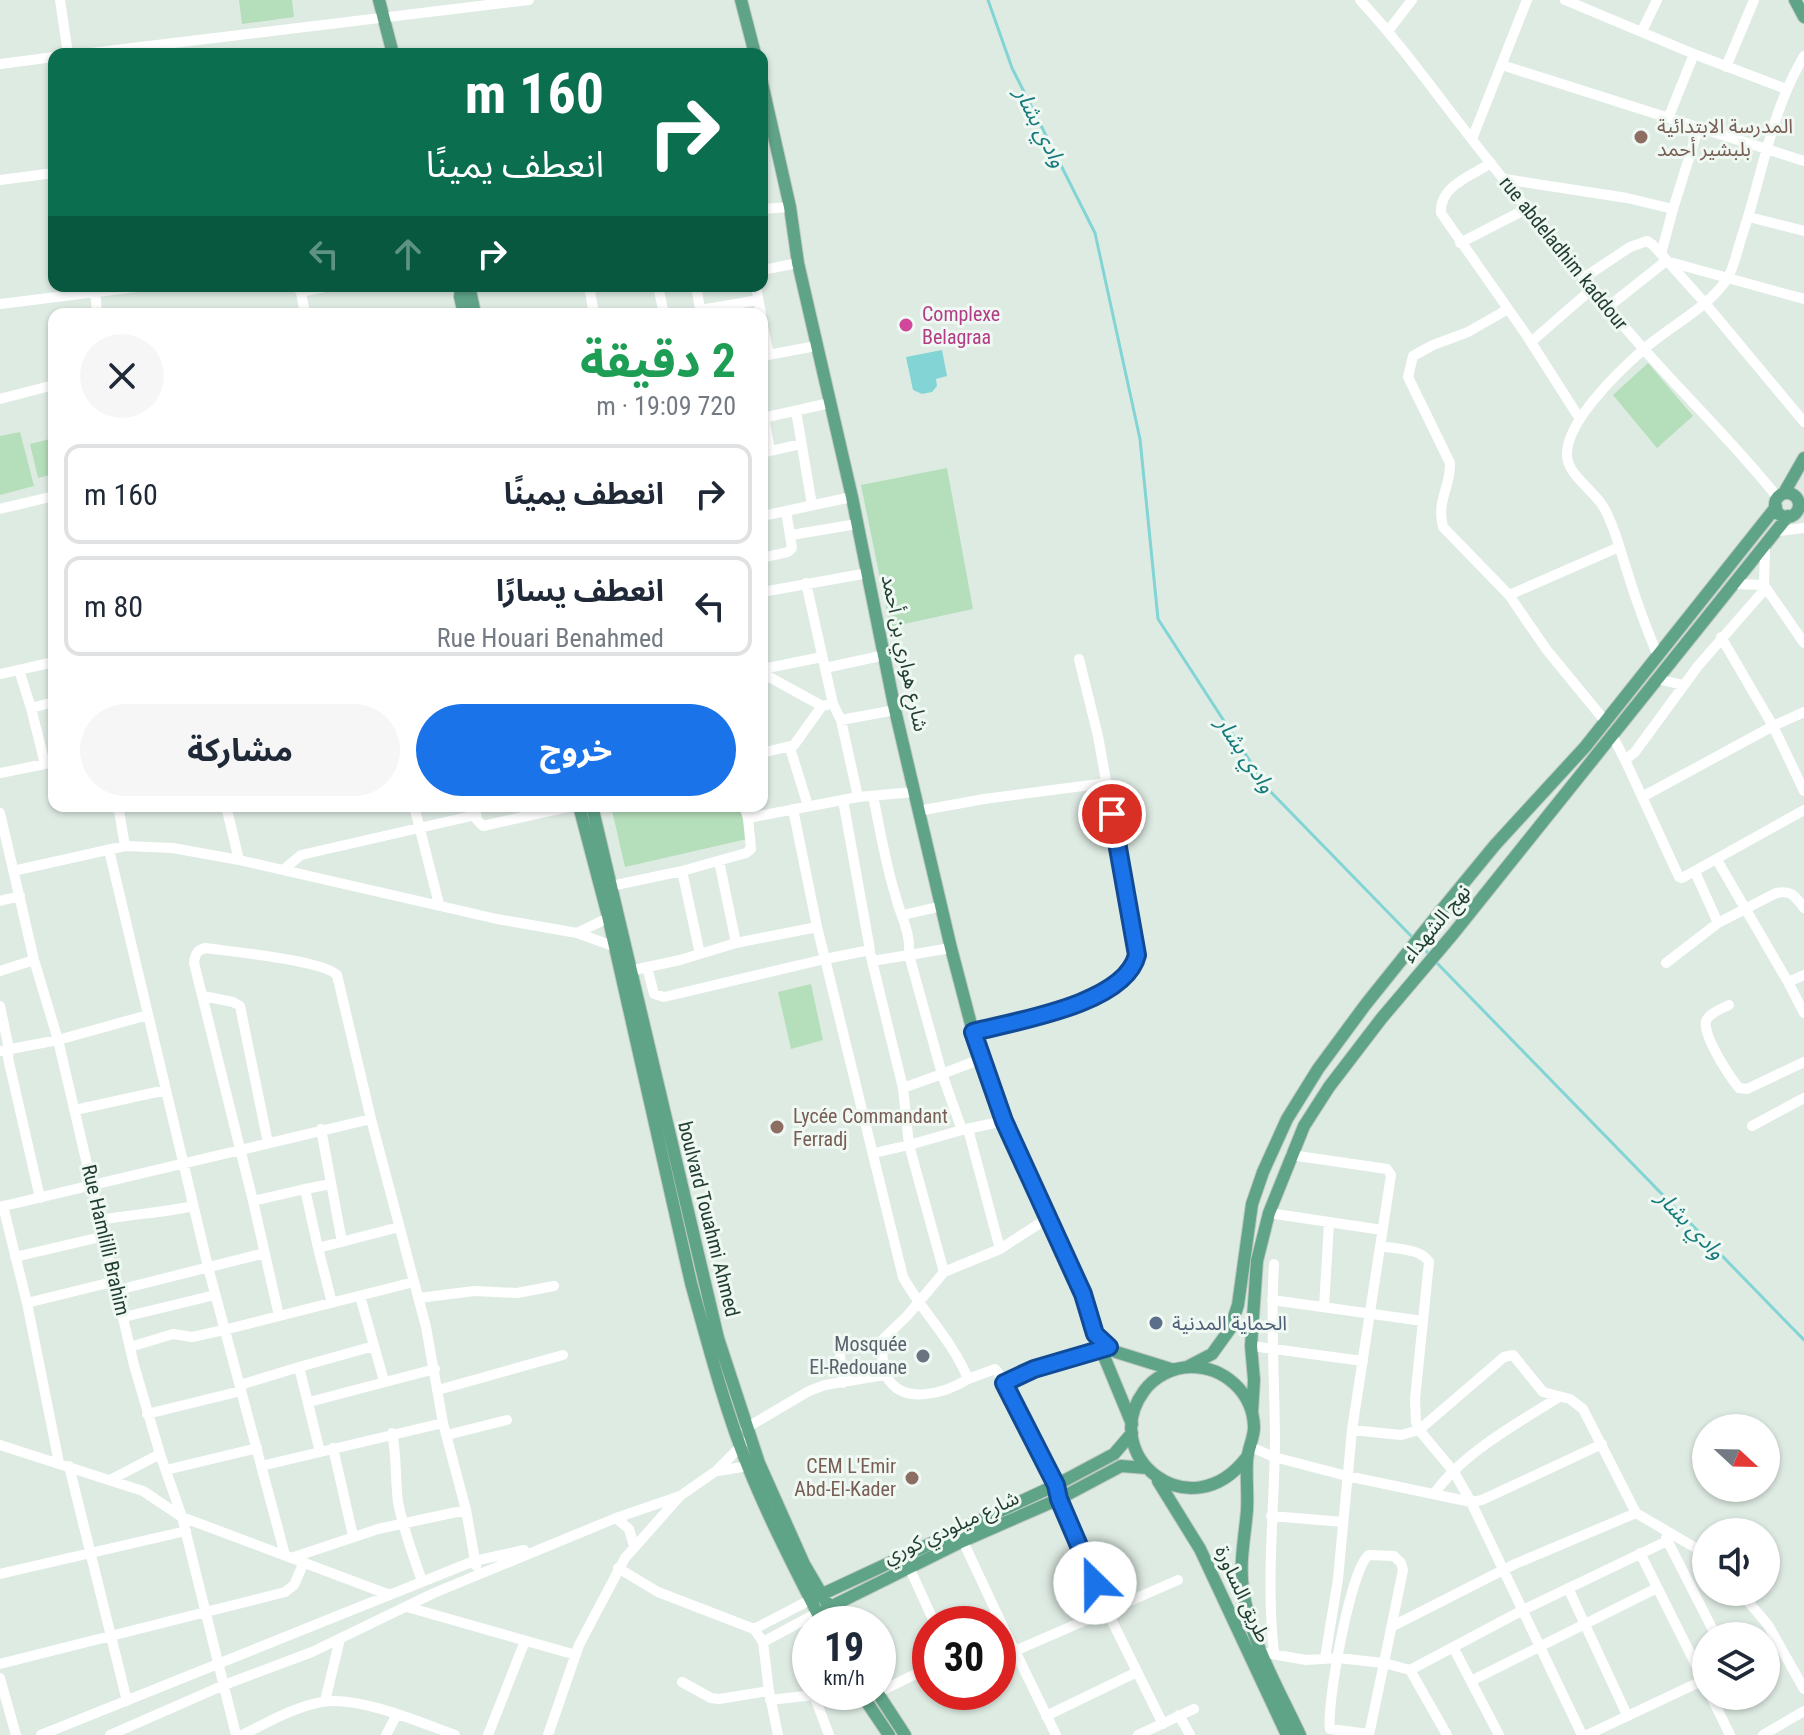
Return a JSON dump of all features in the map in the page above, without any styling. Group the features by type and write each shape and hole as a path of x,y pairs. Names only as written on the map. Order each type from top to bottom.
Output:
{"main road":[{"path":"379,0 392,48"},
{"path":"741,0 753,48"},
{"path":"1795,0 1804,17"},
{"name":"شارع هواري بن أحمد","path":"768,110 895,710 973,1032 1004,1121 1083,1294 1095,1334 1105,1348"},
{"name":"نهج الشهداء","path":"1180,1368 1212,1354 1230,1329 1238,1305 1249,1217 1263,1172 1287,1119 1318,1069 1435,918 1658,656 1779,499 1804,458"},
{"path":"1788,516 1780,514 1779,499 1795,496 1801,500"},
{"name":"نهج الشهداء","path":"1252,1413 1254,1380 1251,1346 1257,1261 1269,1213 1304,1126 1329,1087 1381,1019 1613,737 1788,516 1795,513 1801,500"},
{"name":"boulvard Touahmi Ahmed","path":"581,812 612,915 694,1267 705,1334 746,1438"},
{"name":"boulvard Touahmi Ahmed","path":"593,812 611,886 612,915"},
{"name":"boulvard Touahmi Ahmed","path":"618,945 629,971 679,1206"},
{"name":"boulvard Touahmi Ahmed","path":"694,1267 718,1338 753,1465 804,1564 818,1606"},
{"path":"1105,1348 1180,1368 1204,1368 1221,1373 1235,1383 1246,1397 1252,1413 1254,1436 1249,1452 1236,1471 1221,1482 1204,1488 1186,1489 1169,1484 1150,1472 1139,1457 1105,1348"},
{"path":"1132,1428 1136,1406 1145,1390 1158,1378 1180,1368"},
{"name":"شارع ميلودي كوري","path":"832,1606 1114,1454 1132,1428"},
{"name":"طريق الساورة","path":"1249,1452 1243,1587 1251,1627 1268,1652 1300,1735"},
{"name":"شارع ميلودي كوري","path":"816,1597 960,1536 1059,1499 1121,1466 1130,1465 1150,1472"},
{"name":"طريق الساورة","path":"1150,1472 1200,1549 1287,1735"},
{"name":"boulvard Touahmi Ahmed","path":"816,1597 829,1606"},
{"path":"872,1710 889,1735"},
{"path":"889,1710 905,1735"}],"street":[{"path":"60,0 67,48"},
{"path":"130,48 529,0"},
{"name":"rue abdeladhim kaddour","path":"1360,0 1643,349 1779,499"},
{"path":"1388,31 1412,0"},
{"path":"1472,139 1527,0"},
{"path":"1565,0 1786,89"},
{"path":"1642,31 1657,0"},
{"path":"1726,67 1754,0"},
{"path":"1669,116 1694,54"},
{"path":"1658,656 1605,509 1572,471 1566,459 1570,437 1598,396 1643,349 1704,302 1728,278 1786,89 1804,56"},
{"path":"0,64 48,58"},
{"path":"1502,65 1804,161"},
{"path":"1608,307 1664,257 1673,209 1699,126"},
{"path":"1491,163 1449,189 1440,204 1441,213 1531,342 1580,419"},
{"path":"0,180 48,174"},
{"path":"1503,178 1627,198 1673,209"},
{"path":"768,209 790,207"},
{"path":"1460,243 1528,208"},
{"path":"1749,217 1804,231"},
{"path":"1585,277 1642,242 1653,245 1804,422"},
{"path":"1664,257 1804,299"},
{"path":"768,269 798,263"},
{"path":"1531,342 1593,288"},
{"path":"0,304 71,292"},
{"path":"757,292 760,308"},
{"path":"720,308 758,300"},
{"path":"1508,309 1468,332 1413,356 1408,377 1450,463 1451,473 1439,514 1443,527 1509,595 1546,649 1605,721"},
{"path":"768,354 816,346"},
{"path":"0,399 48,387"},
{"path":"768,418 830,403"},
{"path":"796,411 812,505"},
{"path":"768,452 801,444"},
{"path":"0,509 48,497"},
{"path":"768,515 852,497"},
{"path":"768,556 790,551 791,535 786,511"},
{"path":"791,535 857,524"},
{"path":"1778,531 1804,528"},
{"path":"1509,595 1619,547"},
{"path":"1765,548 1765,587 1804,643"},
{"path":"768,591 868,573"},
{"path":"768,751 790,748 828,705 823,663 806,583"},
{"path":"1735,584 1765,587"},
{"path":"1625,760 1635,752 1721,637 1765,587"},
{"path":"1721,637 1773,726 1804,791"},
{"path":"768,670 885,655"},
{"path":"973,1032 1082,1004 1125,975 1135,964 1137,955 1098,736 1079,659"},
{"path":"0,674 48,663"},
{"path":"19,670 48,759"},
{"path":"768,674 828,705 841,720 858,797"},
{"path":"1657,679 1683,685"},
{"path":"31,708 48,704"},
{"path":"841,720 895,710"},
{"path":"1642,797 1804,712"},
{"path":"1613,737 1679,877 1685,878 1804,810"},
{"path":"790,748 808,806"},
{"path":"0,773 48,762"},
{"path":"918,811 1106,783"},
{"path":"748,818 858,797 914,792"},
{"path":"873,796 894,892 910,945 909,955 942,1074 965,1130 1000,1249"},
{"path":"843,800 871,956 903,1088 909,1145 944,1272"},
{"path":"793,809 817,927 901,1269 918,1303 954,1351 968,1379"},
{"path":"119,812 125,846"},
{"path":"227,812 239,860"},
{"path":"415,812 439,904"},
{"path":"283,870 301,855 473,812"},
{"path":"476,812 479,824 483,826 519,812"},
{"path":"611,886 746,853 751,849 746,812"},
{"name":"Rue Hamlilli Brahim","path":"0,813 34,960 58,1040 147,1414 182,1517 218,1666 239,1735"},
{"path":"13,871 125,846 173,848 239,860 497,919 577,933 618,945"},
{"path":"109,850 215,1295 288,1556"},
{"path":"1717,860 1804,1013"},
{"path":"719,861 736,943"},
{"path":"682,871 700,954"},
{"path":"1695,872 1718,923"},
{"path":"1794,894 1804,888"},
{"path":"1666,963 1718,923 1776,893 1784,891 1794,894 1804,908"},
{"path":"0,901 20,896"},
{"path":"903,915 942,906"},
{"path":"577,933 612,915"},
{"path":"629,971 736,943 817,927"},
{"path":"279,1316 194,963 195,954 206,948 316,966 337,975 371,1119 419,1298 443,1423 466,1510 478,1575"},
{"path":"647,967 654,994 664,997 825,959 909,955 951,948"},
{"path":"0,971 34,960"},
{"path":"1788,982 1804,975"},
{"path":"203,996 240,1006 268,1143"},
{"path":"1729,1005 1709,1016 1705,1023 1707,1034 1729,1076 1739,1088 1747,1089 1804,1062"},
{"path":"0,1006 4,1050 40,1198"},
{"path":"4,1050 58,1040 148,1015"},
{"path":"903,1088 981,1059"},
{"path":"75,1110 166,1090"},
{"path":"1752,1126 1804,1098"},
{"path":"127,1701 112,1635 64,1465 2,1206 371,1119"},
{"path":"874,1153 1004,1121"},
{"path":"321,1129 342,1242"},
{"path":"1291,1155 1389,1171 1352,1430 1338,1579 1325,1658"},
{"path":"253,1201 331,1184"},
{"path":"305,1189 332,1303"},
{"path":"101,1220 137,1212 169,1212 193,1206"},
{"path":"1269,1213 1382,1230"},
{"path":"1048,1218 1000,1249 944,1272 882,1340 884,1375 897,1388 918,1394 958,1385 993,1369 1004,1383 1056,1485 1059,1499 1107,1611 1163,1724"},
{"path":"1324,1307 1329,1223"},
{"path":"318,1248 399,1227"},
{"path":"15,1257 105,1236"},
{"path":"1380,1246 1421,1253 1427,1257 1415,1399 1419,1430 1454,1472 1471,1502 1584,1735 1692,1687"},
{"path":"27,1303 265,1253"},
{"path":"1274,1264 1274,1457 1268,1652 1306,1660 1338,1658 1384,1663 1410,1670 1523,1610 1667,1541"},
{"path":"130,1347 173,1334 192,1337 224,1330 414,1282"},
{"path":"419,1298 474,1291 517,1293 554,1286"},
{"path":"124,1317 215,1295"},
{"path":"360,1296 384,1381"},
{"path":"1272,1300 1423,1321"},
{"path":"147,1414 374,1346"},
{"path":"1251,1346 1363,1361"},
{"path":"1004,1383 1034,1369 1105,1348"},
{"path":"438,1390 563,1355"},
{"path":"1352,1430 1401,1435 1419,1430 1509,1355 1516,1358 1543,1392 1580,1405 1636,1513 1692,1545"},
{"path":"840,1356 843,1383"},
{"path":"299,1367 320,1452"},
{"path":"309,1402 435,1369"},
{"path":"548,1735 576,1655 618,1568 680,1496 716,1471 746,1438 809,1391 825,1385 884,1375"},
{"path":"1434,1494 1443,1481 1497,1436 1559,1397"},
{"path":"447,1435 507,1420"},
{"path":"261,1466 443,1423"},
{"path":"392,1433 402,1523 422,1581"},
{"path":"1249,1452 1471,1502 1482,1500 1602,1444"},
{"path":"0,1445 112,1479 143,1491 182,1517 390,1595"},
{"path":"166,1470 257,1448"},
{"path":"333,1448 353,1536"},
{"path":"112,1479 160,1454"},
{"path":"716,1471 753,1465"},
{"path":"110,1735 135,1730 224,1685 340,1639 478,1575 616,1518 680,1496"},
{"path":"288,1556 402,1523 466,1510"},
{"path":"1391,1627 1505,1569 1636,1513"},
{"path":"1271,1516 1343,1522"},
{"path":"616,1518 629,1529 634,1546"},
{"path":"1659,1525 1709,1622"},
{"path":"0,1574 186,1531"},
{"path":"960,1536 990,1606"},
{"path":"41,1735 474,1561 550,1545"},
{"path":"1640,1553 1692,1656"},
{"path":"1369,1555 1394,1556 1401,1563 1403,1570 1391,1627 1369,1735 1335,1731 1329,1727 1330,1700 1338,1658 1357,1573 1363,1558 1369,1555"},
{"path":"0,1664 285,1592 294,1585 304,1562"},
{"path":"909,1567 927,1606"},
{"path":"618,1568 658,1592 754,1629 763,1642 778,1735"},
{"path":"1016,1651 1178,1580"},
{"path":"1568,1588 1627,1715"},
{"path":"1471,1681 1657,1588"},
{"path":"754,1629 816,1597"},
{"path":"377,1602 386,1617"},
{"path":"1752,1606 1765,1622"},
{"path":"407,1607 576,1655"},
{"path":"763,1642 792,1630"},
{"path":"325,1701 340,1639"},
{"path":"488,1735 525,1641"},
{"path":"1780,1646 1804,1689"},
{"path":"1453,1647 1499,1735"},
{"path":"1016,1653 1056,1735"},
{"path":"1410,1670 1447,1735"},
{"path":"1046,1716 1137,1672"},
{"path":"0,1678 16,1735"},
{"path":"682,1682 719,1699 814,1695 829,1735"},
{"path":"239,1735 280,1716 325,1701 357,1704 397,1714 455,1735"},
{"path":"1138,1735 1194,1709"},
{"path":"1718,1710 1730,1735"},
{"path":"1763,1735 1804,1711"},
{"path":"386,1735 397,1714"},
{"path":"1179,1715 1190,1735"}],"green space":[{"path":"239,0 292,0 294,17 242,24"},
{"path":"1648,363 1693,416 1657,448 1613,395"},
{"path":"20,432 34,486 0,495 0,436"},
{"path":"48,440 48,476 38,478 30,444"},
{"path":"947,468 973,609 890,627 861,485"},
{"path":"612,812 741,812 747,839 625,867"},
{"path":"811,984 823,1040 791,1049 778,992"}],"water":[{"path":"942,350 947,376 936,379 937,386 932,392 922,394 913,390 906,357"}],"waterway":[{"name":"وادي بشار","path":"988,0 1012,68 1095,233 1140,439 1158,619 1268,789 1414,939"},
{"name":"وادي بشار","path":"1419,944 1431,956"},
{"name":"وادي بشار","path":"1436,962 1804,1340"}],"place":[{"name":"المدرسة الابتدائية بلبشير أحمد","path":"1641,137"},
{"name":"Complexe Belagraa","path":"906,325"},
{"name":"Lycée Commandant Ferradj","path":"777,1127"},
{"name":"الحماية المدنية","path":"1156,1323"},
{"name":"Mosquée El-Redouane","path":"923,1356"},
{"name":"CEM L'Emir Abd-El-Kader","path":"912,1478"}],"route":[{"path":"1095,1583 1056,1485 1004,1383 1034,1369 1109,1347 1095,1334 1083,1294 1004,1121 973,1032 1082,1004 1096,997 1135,964 1137,955 1112,814"}]}
